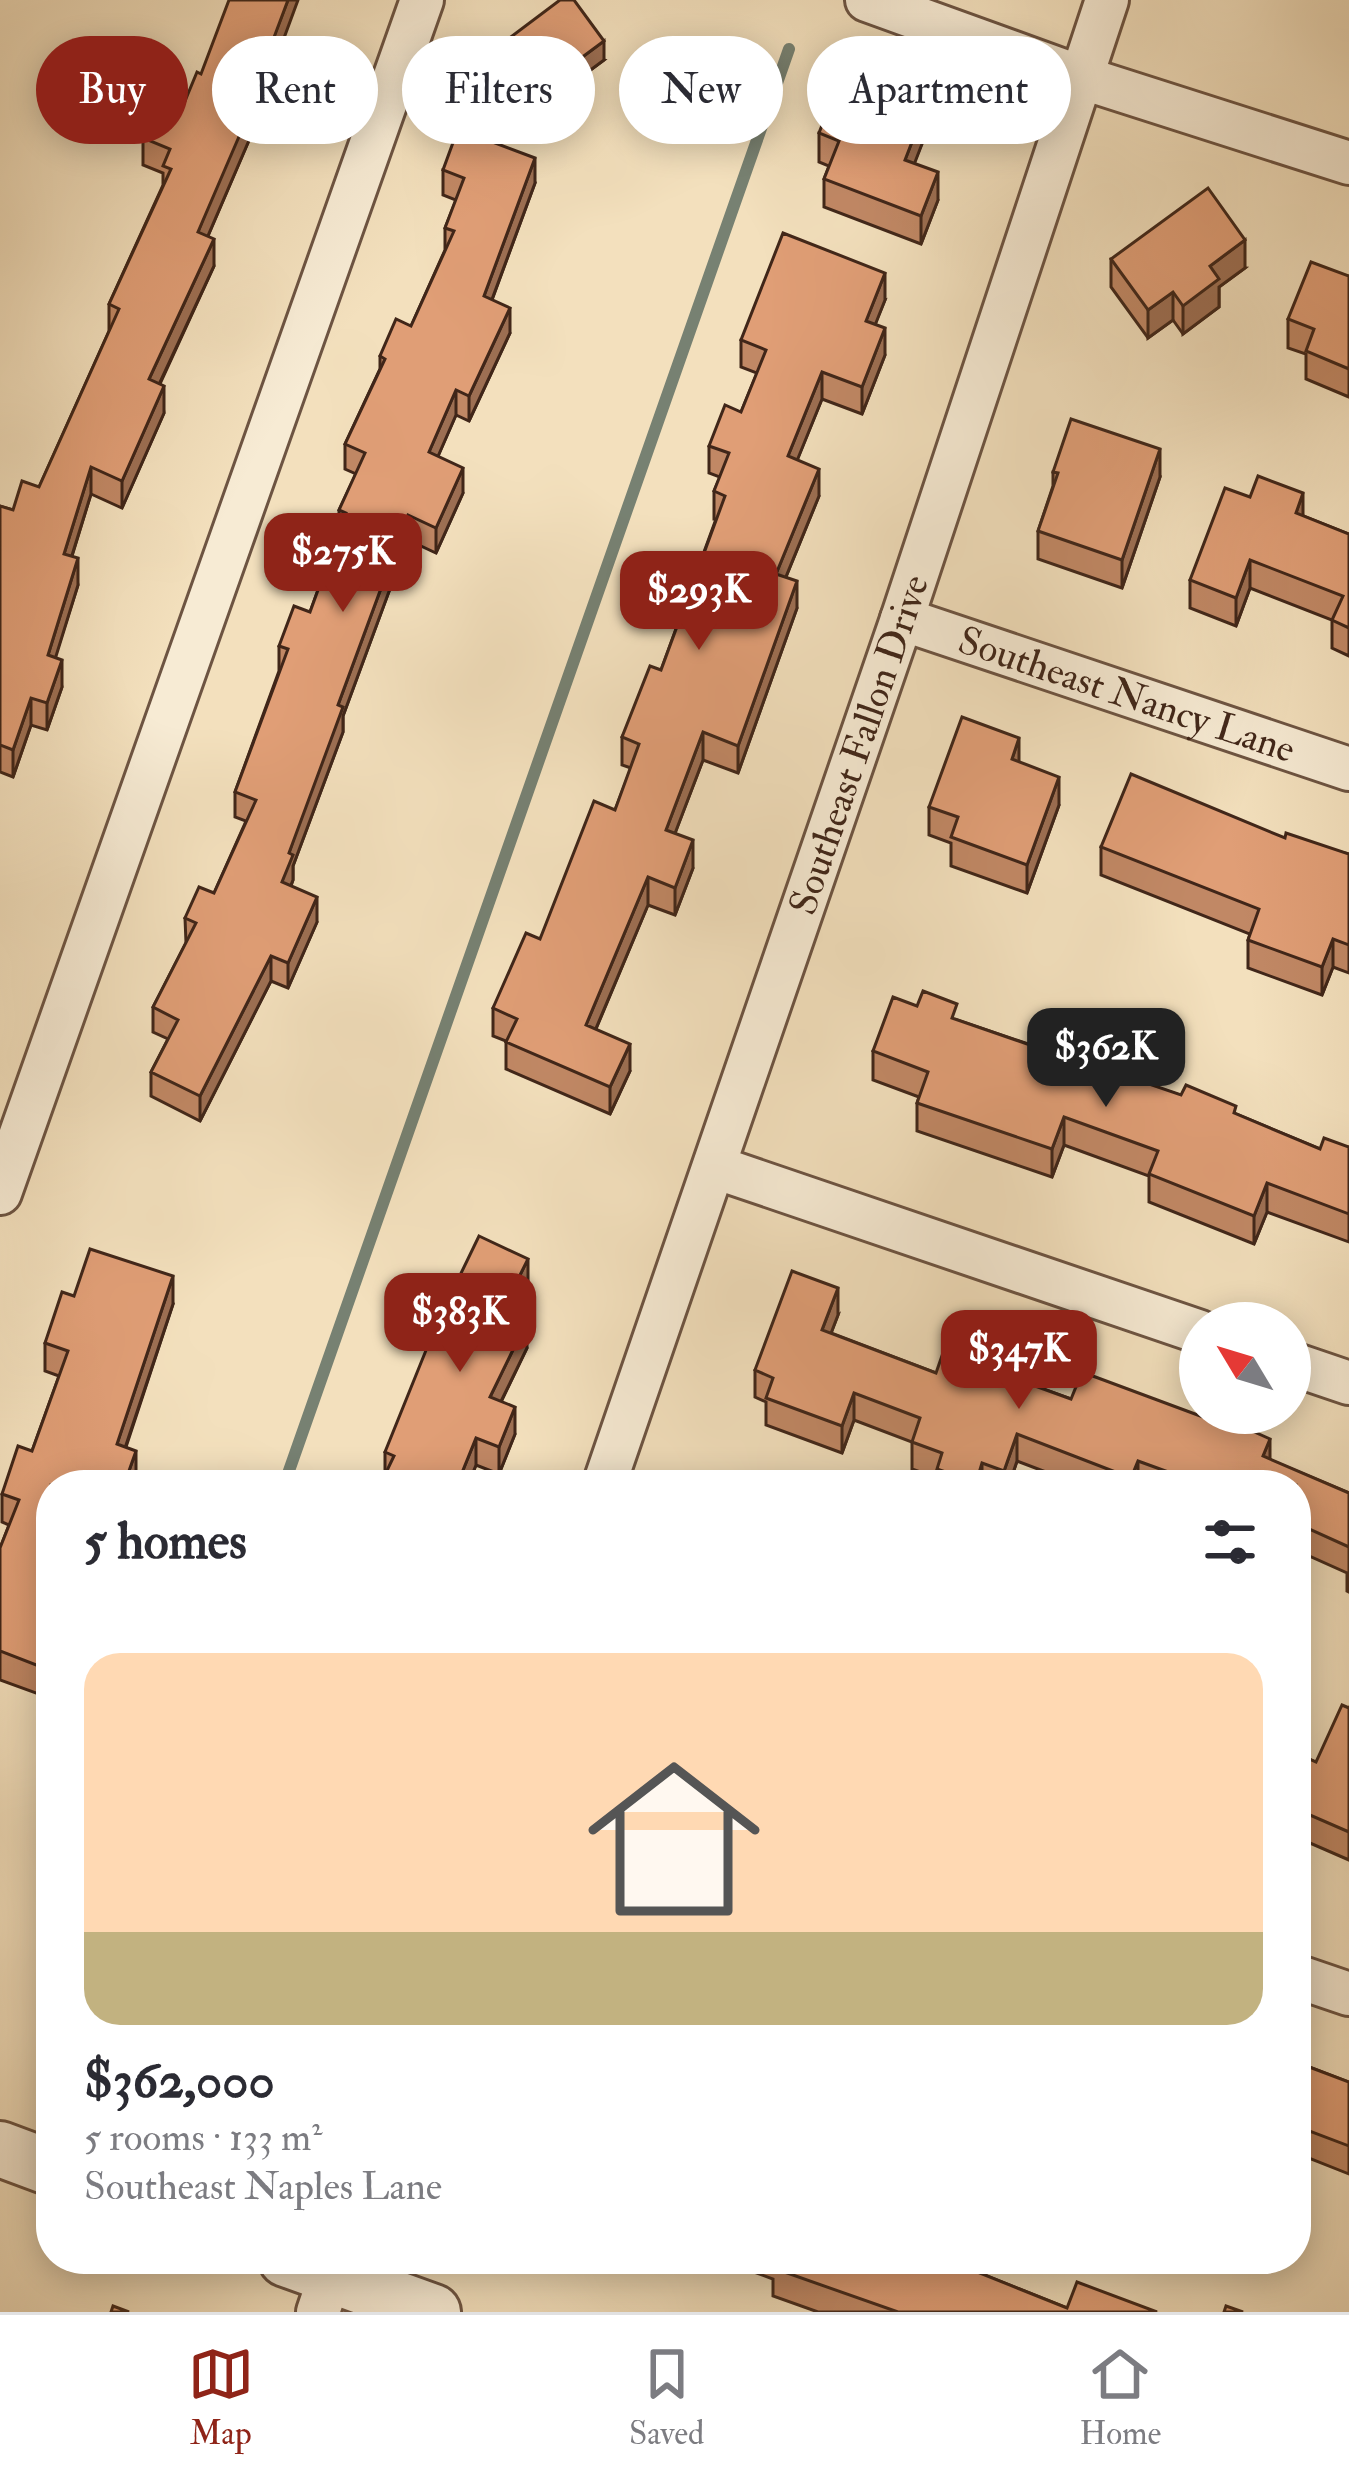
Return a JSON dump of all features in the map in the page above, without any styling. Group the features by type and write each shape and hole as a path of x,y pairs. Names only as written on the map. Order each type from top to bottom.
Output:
{"street":[{"path":"0,1193 422,0"},
{"path":"867,0 1080,77 1349,163"},
{"name":"Southeast Fallon Drive","path":"609,1470 902,619 1107,0"},
{"name":"Southeast Nancy Lane","path":"902,619 1349,769"},
{"path":"715,1167 1179,1325"},
{"path":"1311,1370 1349,1383"},
{"path":"1311,1981 1349,1994"},
{"path":"0,2149 36,2162"},
{"path":"317,2277 433,2312"}],"building":[{"path":"229,0 288,0 274,36 215,36"},
{"path":"560,0 574,0 604,41 595,48 595,36 512,36"},
{"path":"212,45 212,144 236,144 198,232 214,239 149,379 164,386 122,481 91,467 64,554 78,558 48,655 62,660 47,703 31,698 13,750 0,745 0,506 13,510 22,481 39,487 119,309 109,304 171,169 163,166 170,149 158,144 188,144 188,94 197,72 201,74"},
{"path":"453,144 498,144 535,158 484,296 510,308 469,396 456,390 429,452 463,468 436,528 408,515 289,853 293,855 282,882 317,897 288,963 271,956 200,1096 151,1072 178,1020 153,1007 196,923 185,918 199,887 214,893 256,800 235,792 288,649 279,646 294,606 310,612 346,513 339,510 365,453 345,444 385,359 380,356 396,319 411,326 454,231 445,228 464,178 443,170"},
{"path":"838,144 911,144 905,160 938,172 921,216 824,179"},
{"path":"1208,188 1245,240 1210,266 1219,279 1183,306 1173,292 1148,310 1111,259"},
{"path":"783,233 885,273 866,321 885,328 862,387 822,372 788,456 819,469 776,574 797,581 738,746 703,732 666,830 693,840 675,888 648,877 586,1025 630,1044 610,1087 506,1042 517,1019 493,1008 526,933 540,939 594,801 615,810 639,744 622,737 650,666 661,670 725,496 714,491 729,453 709,446 725,405 741,412 766,350 741,340"},
{"path":"1311,262 1349,276 1349,369 1306,351 1314,329 1288,319"},
{"path":"1071,419 1160,449 1122,560 1038,531"},
{"path":"1258,476 1303,493 1296,513 1349,534 1349,628 1332,620 1343,596 1250,560 1236,598 1190,580 1225,488 1250,497"},
{"path":"962,717 1019,738 1012,759 1059,777 1027,865 951,837 958,817 929,807"},
{"path":"1131,774 1285,838 1286,833 1349,854 1349,945 1333,939 1322,967 1248,940 1259,909 1101,847"},
{"path":"923,991 957,1004 952,1018 1079,1062 1084,1047 1115,1059 1111,1071 1181,1095 1186,1085 1236,1106 1234,1113 1320,1149 1324,1138 1349,1147 1349,1214 1267,1183 1254,1216 1149,1174 1158,1151 1064,1117 1052,1149 917,1103 928,1072 873,1051 893,997 917,1006"},
{"path":"479,1236 528,1259 503,1309 527,1321 490,1397 515,1407 499,1447 476,1438 463,1470 387,1470 394,1456 385,1452 437,1323"},
{"path":"90,1249 173,1276 117,1444 136,1451 129,1470 36,1470 36,1665 0,1651 0,1548 19,1500 2,1494 18,1446 32,1451 68,1351 45,1343 62,1292 74,1296"},
{"path":"792,1271 838,1288 822,1330 936,1373 952,1327 989,1341 980,1366 1071,1399 1082,1372 1179,1408 1179,1434 1259,1434 1270,1439 1263,1456 1296,1470 1163,1470 1138,1461 1134,1470 1110,1470 1017,1434 1004,1470 982,1463 980,1470 940,1470 942,1453 912,1442 920,1418 854,1393 842,1426 766,1398 773,1378 755,1370"},
{"path":"1311,1477 1349,1493 1349,1547 1311,1530"},
{"path":"1342,1705 1349,1708 1349,1832 1311,1816 1311,1760 1316,1762"},
{"path":"1311,2068 1349,2082 1349,2146 1311,2132"},
{"path":"790,2274 982,2274 1067,2308 1077,2282 1157,2312 898,2312"}],"waterway":[{"path":"289,1470 789,49"}]}
